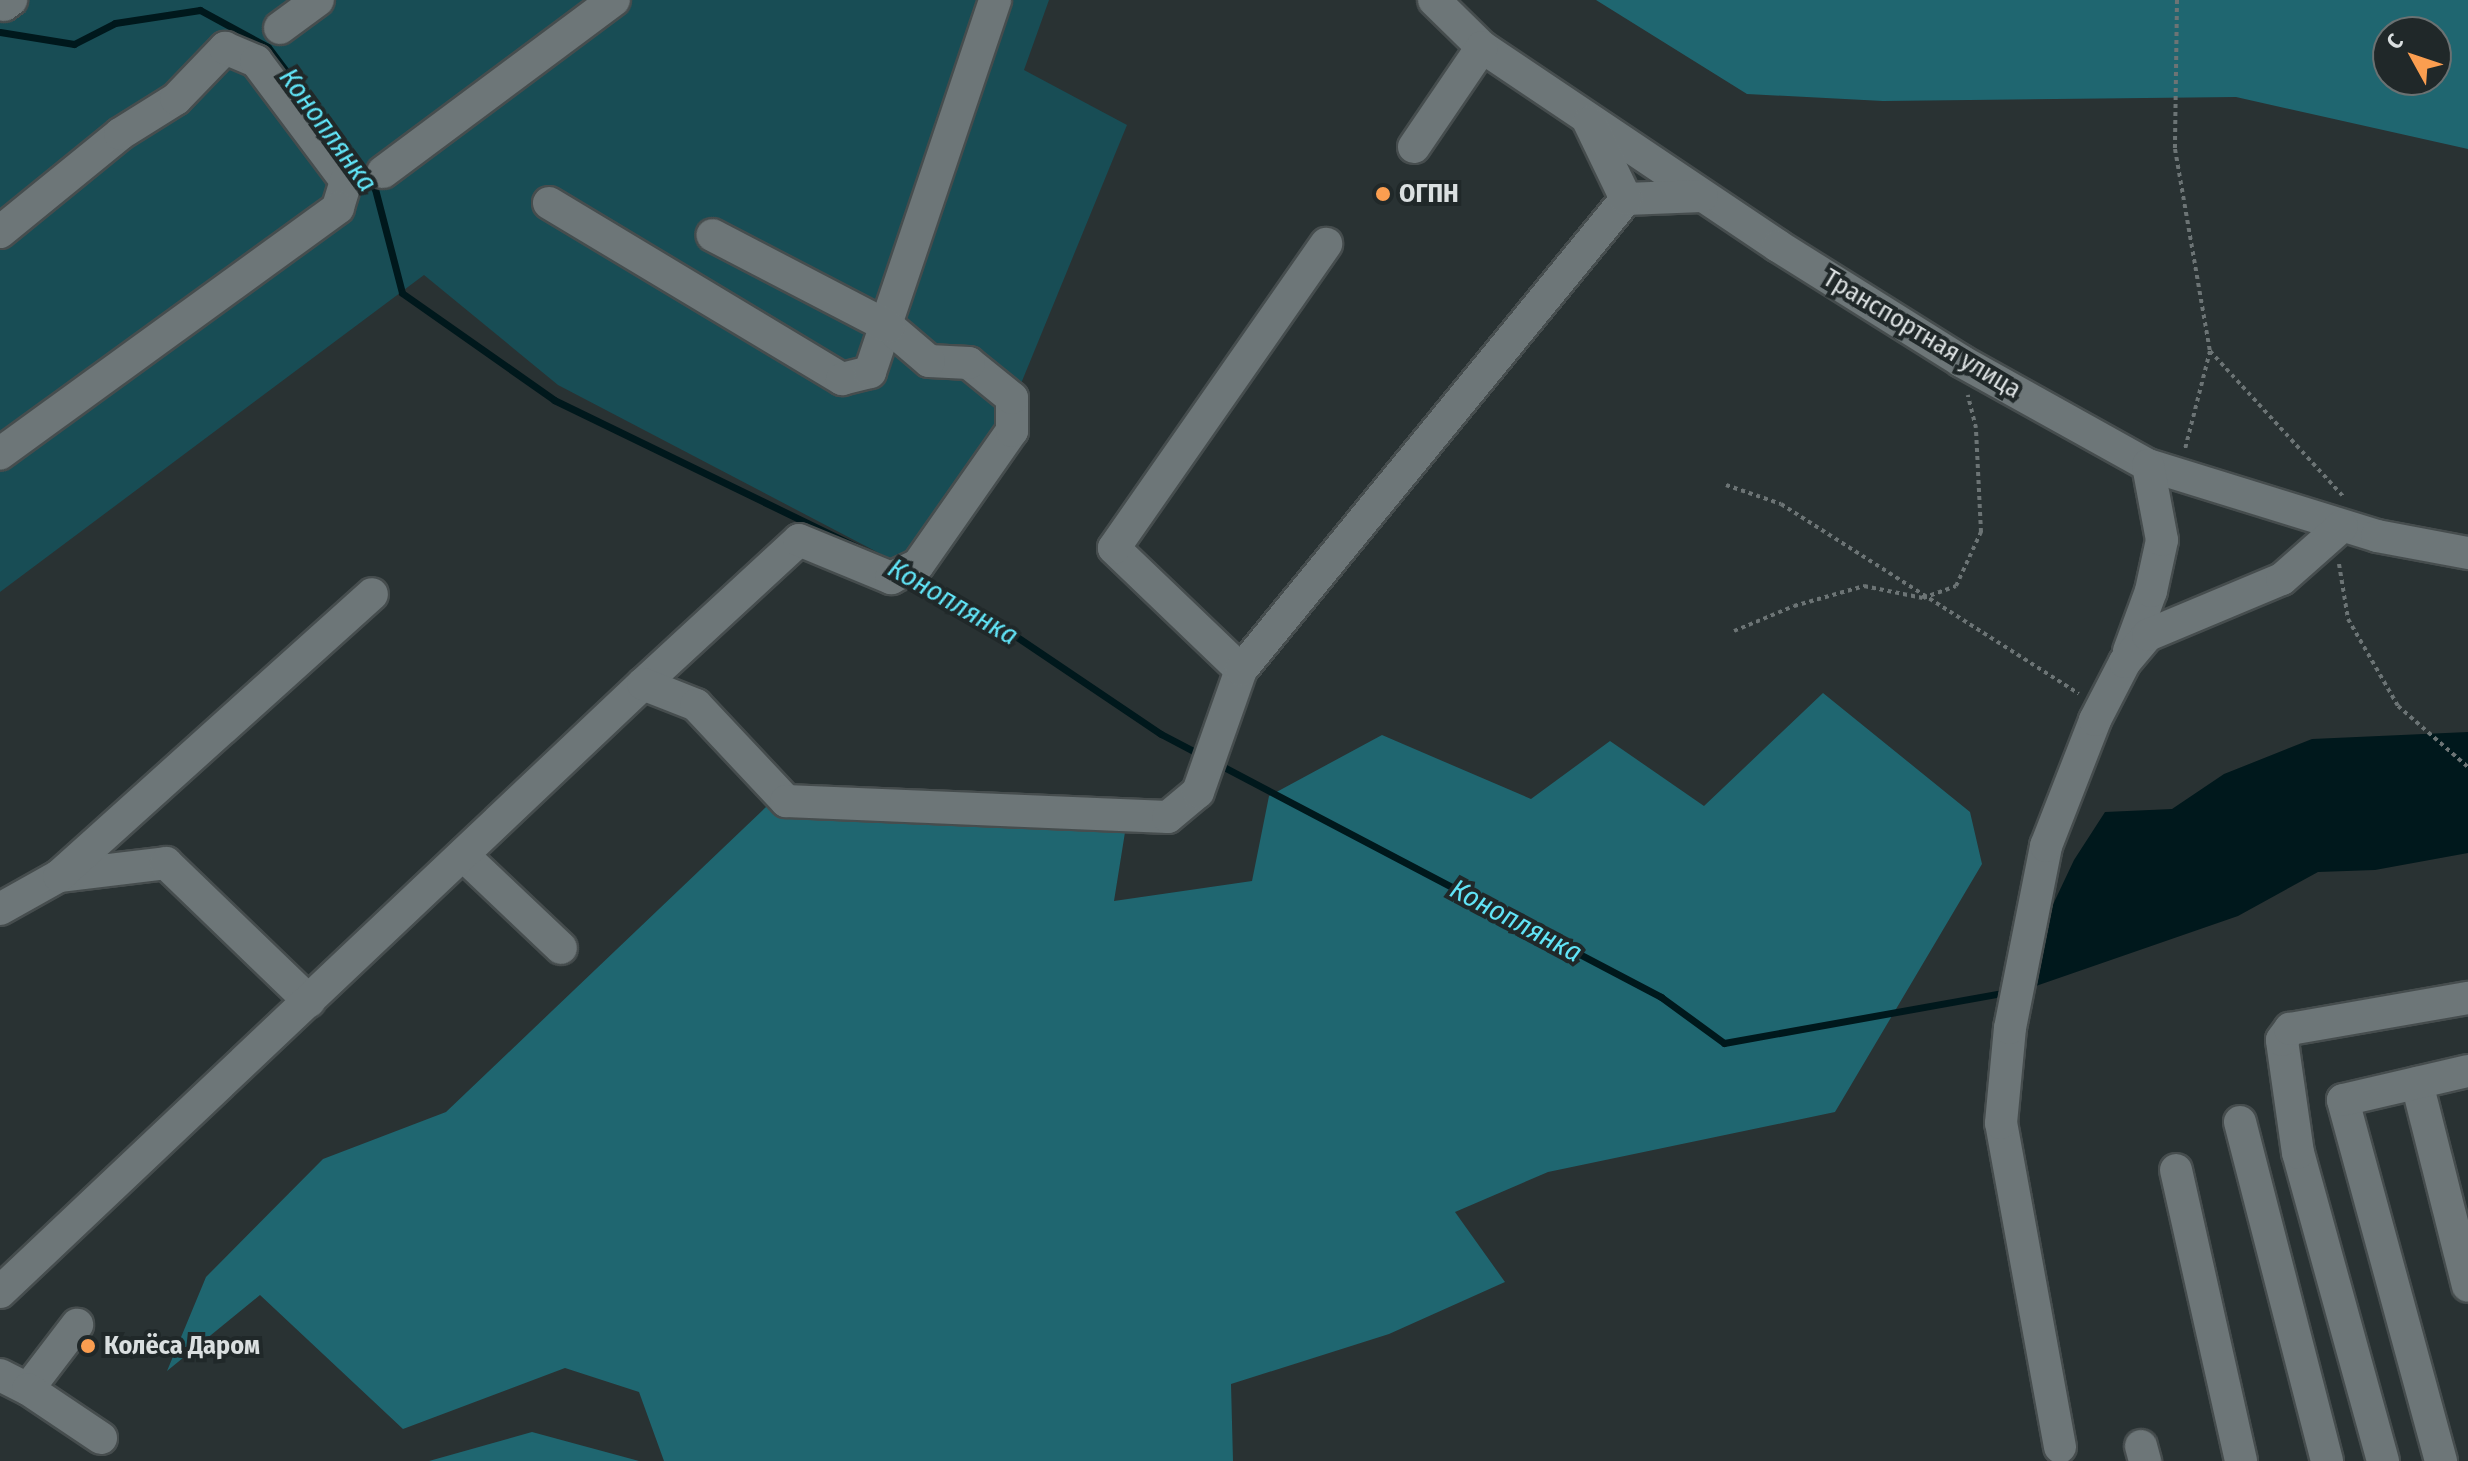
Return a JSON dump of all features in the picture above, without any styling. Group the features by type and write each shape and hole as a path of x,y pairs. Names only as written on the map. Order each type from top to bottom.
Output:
{"street":[{"path":"280,28 318,0"},
{"path":"383,172 614,0"},
{"path":"549,203 842,379 870,372 889,327 995,0"},
{"name":"Транспортная улица","path":"1434,0 1482,47 1702,196 1961,361 2148,465 2178,475 2345,514 2468,553"},
{"path":"1414,147 1482,47"},
{"path":"0,232 120,134 176,99 225,48 256,61 346,181 338,208 0,454"},
{"path":"1589,122 1626,199"},
{"path":"643,684 696,705 786,801 1168,817 1198,792 1241,670 1626,199 1702,196"},
{"path":"0,1292 799,540 891,578 918,565 1012,431 1012,398 969,363 929,361 889,327 712,235"},
{"path":"1241,670 1114,548 1326,244"},
{"path":"2060,1447 2001,1123 2010,1028 2046,846 2101,708 2125,662 2151,591 2162,540 2148,465"},
{"path":"2125,662 2148,635 2282,579 2345,514"},
{"path":"0,909 59,876 372,594"},
{"path":"463,855 561,948"},
{"path":"59,876 166,863 309,1001"},
{"path":"2383,1461 2298,1153 2282,1040 2290,1029 2468,998"},
{"path":"2441,1461 2343,1100 2468,1071"},
{"path":"2417,1083 2468,1286"},
{"path":"2240,1122 2327,1461"},
{"path":"2176,1170 2241,1461"},
{"path":"77,1325 14,1382 101,1438"},
{"path":"2458,1461 2468,1458"}],"path":[{"path":"2177,0 2175,149 2210,351 2178,475"},
{"path":"2210,351 2345,514 2338,578 2348,619 2398,706 2468,767"},
{"path":"1734,631 1794,606 1864,586 1923,598 1956,586 1981,532 1976,428 1961,361"},
{"path":"1726,485 1781,504 1923,598 2101,708"}],"shaded area":[{"path":"0,0 1049,0 1024,70 1127,125 1004,425 898,563 558,385 424,275 0,592"},
{"path":"1596,0 2468,0 2468,149 2236,97 1883,101 1747,94"},
{"path":"1823,693 1970,812 1982,864 1835,1112 1548,1172 1455,1212 1505,1282 1389,1334 1231,1384 1233,1461 664,1461 639,1392 565,1368 403,1429 260,1295 167,1371 206,1277 323,1159 446,1112 766,807 1126,826 1114,901 1252,881 1269,796 1382,735 1531,799 1610,741 1704,806"},
{"path":"2468,732 2468,853 2375,870 2318,872 2238,916 2033,987 2040,932 2074,860 2105,812 2172,809 2224,774 2312,739"},
{"path":"532,1432 639,1461 429,1461"}],"waterway":[{"name":"Коноплянка","path":"0,32 74,44 115,23 200,10 268,47 375,189 402,293 554,400 865,551"},
{"name":"Коноплянка","path":"916,577 965,602 1161,734 1203,756"},
{"name":"Коноплянка","path":"1218,764 1661,997 1724,1043 2008,992"}],"place":[{"name":"ОГПН","path":"1383,194"},
{"name":"Колёса Даром","path":"88,1346"}]}
